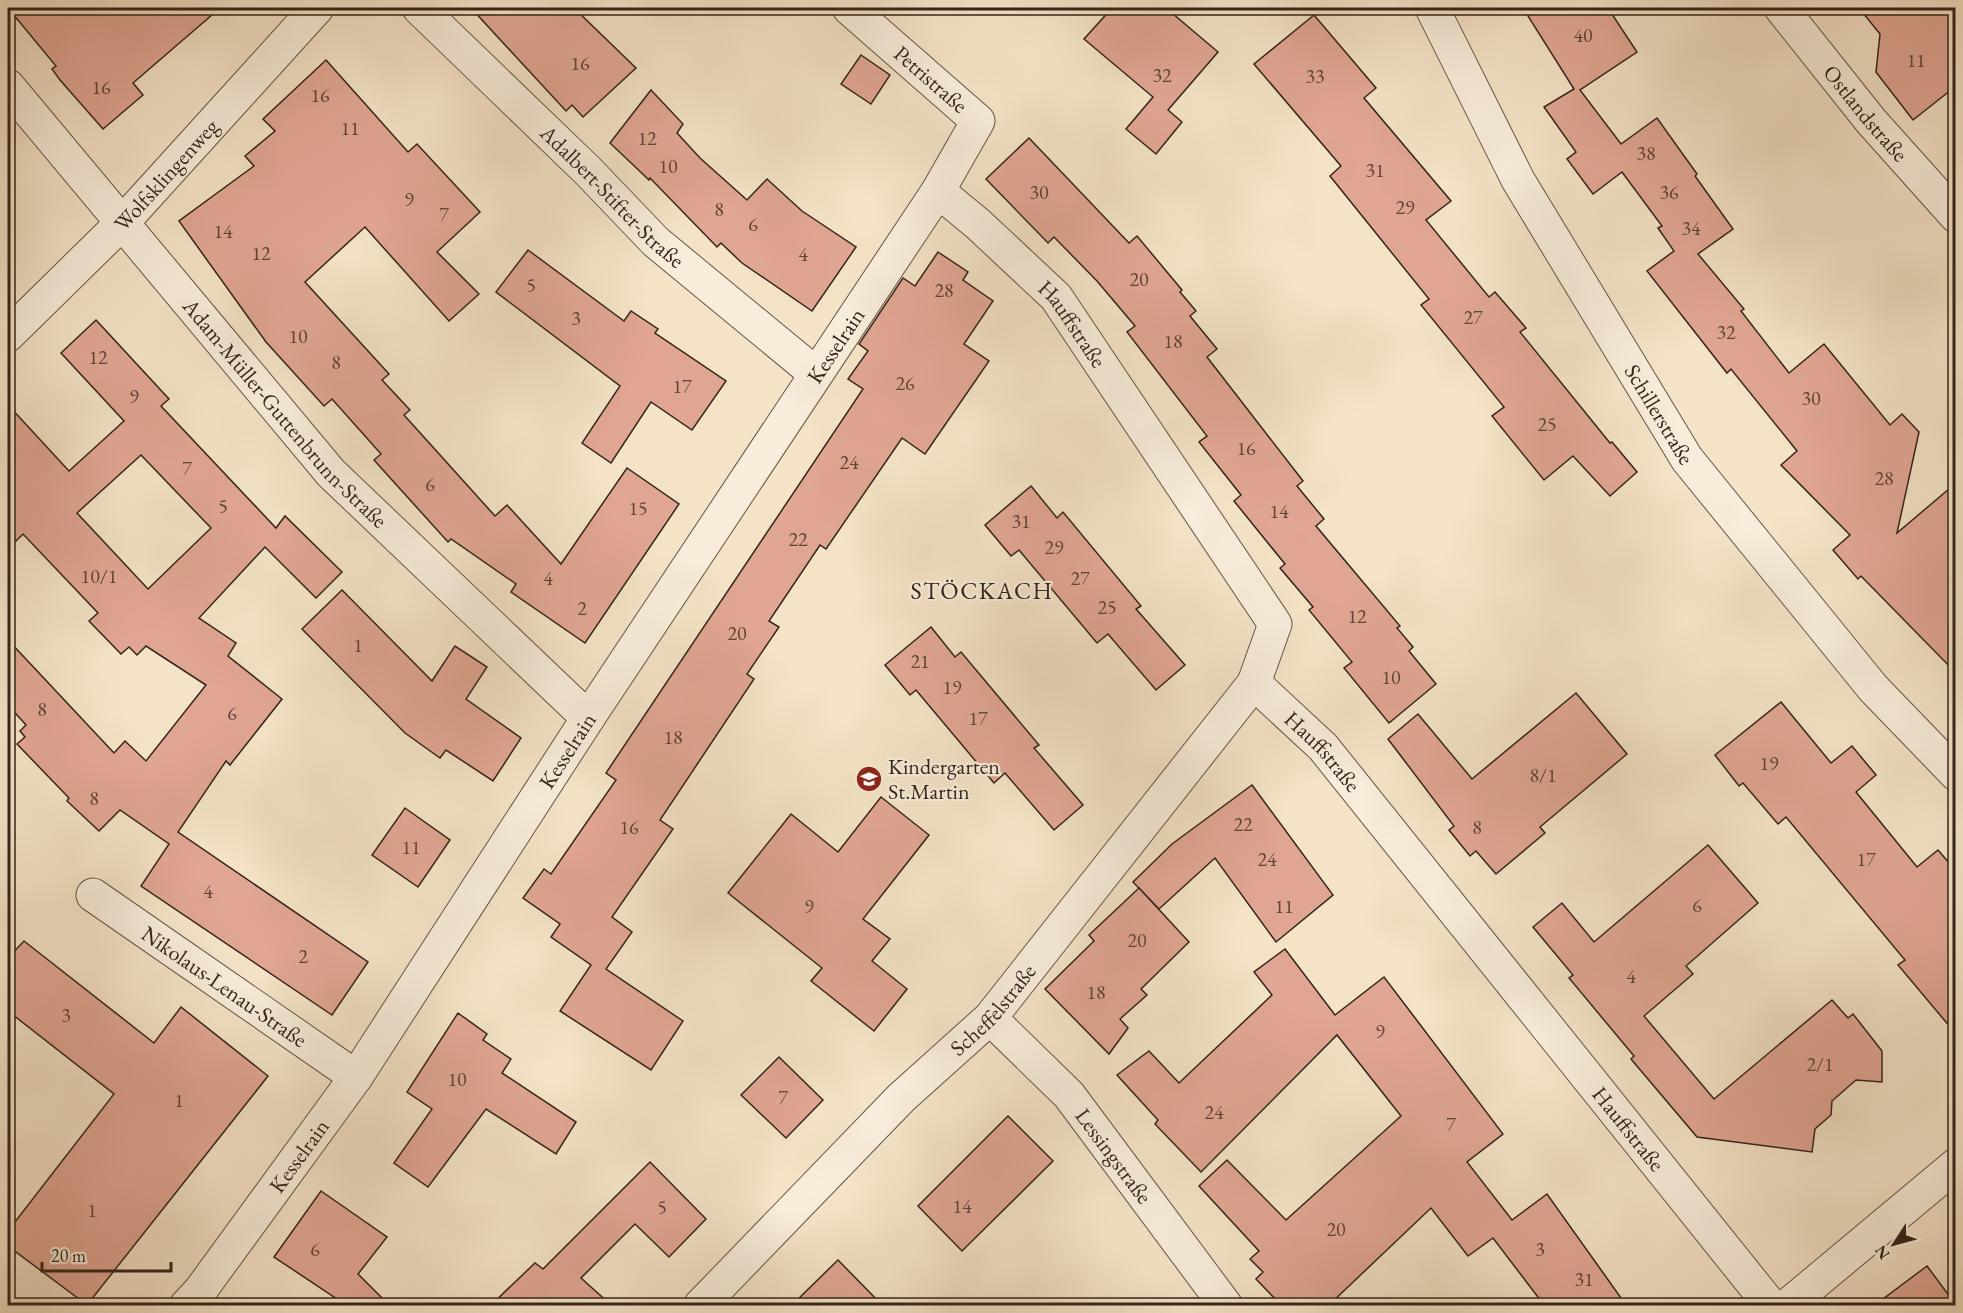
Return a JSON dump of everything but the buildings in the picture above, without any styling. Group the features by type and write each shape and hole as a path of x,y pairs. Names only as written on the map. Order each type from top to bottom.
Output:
{"street":[{"name":"Wolfsklingenweg","path":"8,335 122,223 317,8"},
{"name":"Adalbert-Stifter-Straße","path":"419,8 588,171 656,242 816,374"},
{"name":"Petristraße","path":"849,8 978,121 938,191"},
{"name":"Schillerstraße","path":"1432,8 1518,180 1687,459 1873,688 1956,774"},
{"name":"Ostlandstraße","path":"1781,8 1871,121 1956,216"},
{"name":"Adam-Müller-Guttenbrunn-Straße","path":"8,86 331,473 588,718"},
{"name":"Kesselrain","path":"201,1301 356,1077 588,718 938,191"},
{"name":"Hauffstraße","path":"938,191 978,224 1056,297 1275,624 1254,683 1323,747 1772,1305"},
{"name":"Scheffelstraße","path":"700,1305 901,1098 990,1017 1254,683"},
{"name":"Nikolaus-Lenau-Straße","path":"93,895 356,1077"},
{"name":"Lessingstraße","path":"990,1017 1069,1095 1226,1305"},
{"path":"1787,1305 1956,1165"}],"place":[{"name":"Kindergarten St.Martin","path":"869,779"}],"district":[{"name":"STÖCKACH","path":"982,591"}]}
